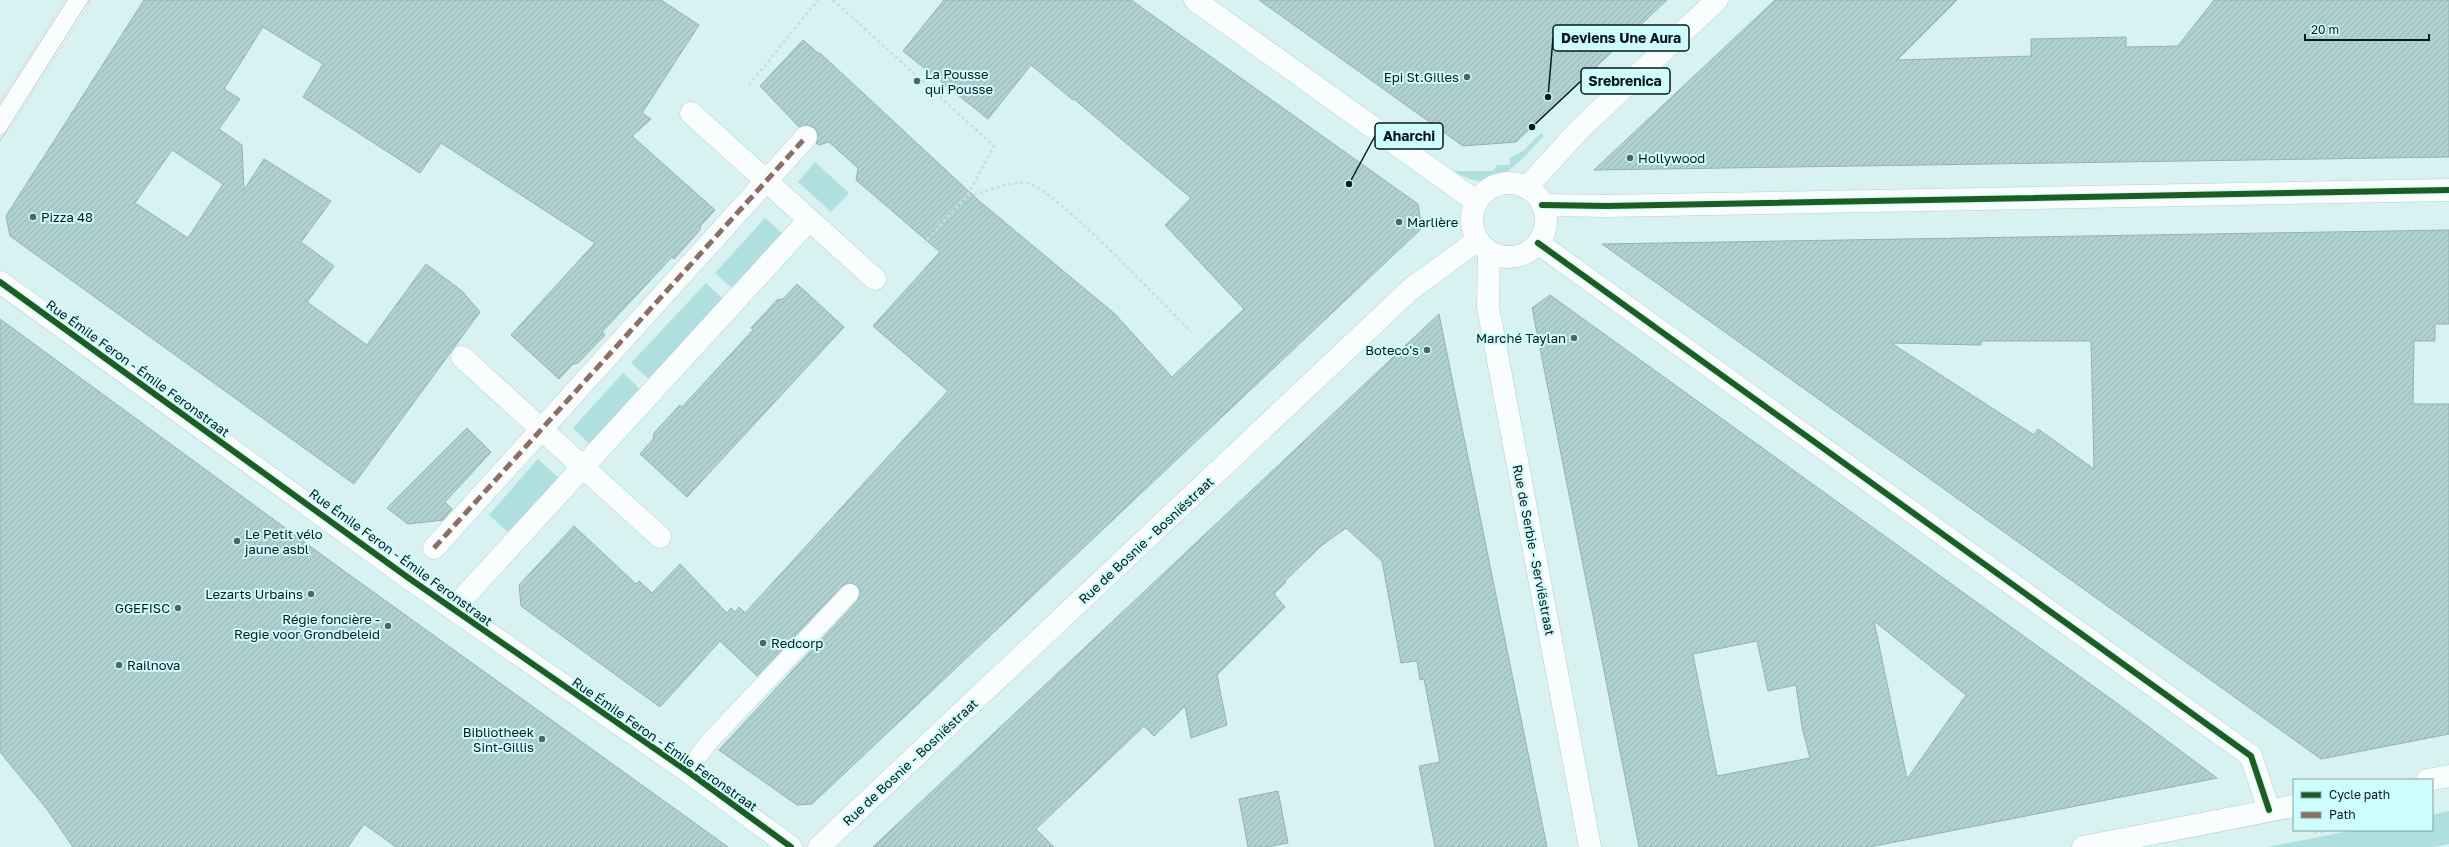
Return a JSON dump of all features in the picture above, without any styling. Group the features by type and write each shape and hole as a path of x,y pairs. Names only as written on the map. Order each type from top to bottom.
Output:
{"street":[{"path":"0,124 78,0"},
{"path":"1195,0 1477,202"},
{"path":"1526,188 1580,129 1717,0"},
{"path":"691,113 875,279"},
{"path":"434,548 806,137"},
{"path":"1512,183 1526,188 1534,192 1546,214 1546,226 1542,238 1524,254 1513,257 1500,257 1484,246 1472,221 1477,202 1488,189 1499,184 1512,183"},
{"path":"1542,205 1614,206 2449,190"},
{"path":"452,609 809,220"},
{"path":"1538,243 2251,756 2269,810"},
{"name":"Rue de Bosnie - Bosniëstraat","path":"819,847 1411,289 1484,246"},
{"name":"Rue de Serbie - Serviëstraat","path":"1484,246 1488,307 1590,847"},
{"name":"Rue Émile Feron - Émile Feronstraat","path":"0,282 452,609 687,771 791,847"},
{"path":"462,356 584,465 660,537"},
{"path":"2432,779 2449,776"},
{"path":"2083,847 2293,806"}],"lane":[{"path":"687,771 709,742 850,594"}],"path":[{"path":"748,85 818,0"},
{"path":"833,0 994,146 968,196 924,243"},
{"path":"968,196 1018,183 1029,183 1042,190 1095,235 1191,332"}],"shaded area":[{"path":"1541,133 1544,136 1521,160 1494,179 1484,181 1473,180 1453,171 1493,171 1497,165 1510,165 1510,158 1523,151"},
{"path":"815,162 849,193 831,212 798,182"},
{"path":"765,218 785,236 734,290 715,273"},
{"path":"706,283 725,301 651,381 631,363"},
{"path":"623,373 642,391 592,446 573,428"},
{"path":"538,459 561,480 510,534 489,515"},
{"path":"2449,811 2449,844 2433,847 2268,847 2349,831 2433,831 2433,815"}],"building":[{"path":"144,0 661,0 699,25 642,113 651,119 632,136 715,210 701,225 700,230 674,259 672,257 602,332 605,335 578,363 573,364 559,379 511,335 595,243 441,143 420,173 303,97 323,64 263,27 224,89 240,99 219,129 242,145 244,190 264,159 331,201 301,242 334,266 307,302 367,345 426,264 462,291 480,312 354,484 10,236 6,216","holes":["172,150 223,184 188,238 135,203"]},
{"path":"944,0 1131,0 1418,204 1422,228 812,804 797,805 719,750 858,600 860,590 857,585 847,583 842,586 757,676 720,641 660,707 521,606 519,585 574,526 636,584 639,581 652,593 680,564 727,613 731,608 735,612 739,607 745,613 948,391 873,326 940,252 856,180 858,168 829,142 819,145 816,143 818,134 815,128 808,125 799,127 760,86 803,40 819,54 820,53 978,200 1115,314 1172,377 1244,309 1165,225 1191,198 1074,99 1073,100 1031,65 988,119 903,51"},
{"path":"1259,0 1667,0 1516,142 1463,146"},
{"path":"1775,0 1957,0 1897,60 2031,56 2031,39 2126,37 2126,47 2178,46 2214,0 2449,0 2449,157 1594,170"},
{"path":"2449,230 2449,324 2435,324 2435,341 2414,341 2413,404 2449,404 2449,734 2321,759 1602,244","holes":["1981,341 2091,341 2094,469 2038,429 2034,435 1891,343 1981,345"]},
{"path":"797,284 844,327 687,497 640,454 653,439 654,433 680,405 682,407 753,330 751,328 777,300 783,299"},
{"path":"1550,295 2118,704 2217,778 1870,847 1639,847 1532,308","holes":["1874,621 1966,695 1907,779","1757,641 1768,691 1796,685 1802,727 1810,758 1717,776 1693,654"]},
{"path":"1439,314 1547,847 1435,847 1419,766 1440,762 1424,679 1420,680 1417,661 1401,663 1382,561 1346,528 1321,546 1285,581 1286,582 1274,594 1285,607 1217,675 1227,725 1191,738 1185,706 1154,736 1144,726 1036,829 1054,847 873,847"},
{"path":"0,319 333,563 728,847 396,847 364,824 348,847 73,847 46,808 0,752"},
{"path":"467,428 491,452 445,502 452,509 443,520 408,524 387,508"},
{"path":"1278,791 1288,843 1267,847 1248,847 1239,799"}],"tram line":[{"path":"0,105 67,0"},
{"path":"0,141 89,0"}],"marked path":[{"path":"434,548 806,137"}],"cycle path":[{"path":"1542,205 1607,206 2449,190"},
{"path":"1538,243 2251,756 2269,810"},
{"path":"0,282 410,579 687,771 791,847"}],"place":[{"name":"Epi St.Gilles","path":"1467,77"},
{"name":"La Pousse qui Pousse","path":"917,81"},
{"name":"Deviens Une Aura","path":"1548,97"},
{"name":"Srebrenica","path":"1532,127"},
{"name":"Hollywood","path":"1630,158"},
{"name":"Aharchi","path":"1349,184"},
{"name":"Pizza 48","path":"33,217"},
{"name":"Marlière","path":"1399,222"},
{"name":"Marché Taylan","path":"1574,338"},
{"name":"Boteco's","path":"1427,350"},
{"name":"Le Petit vélo jaune asbl","path":"237,541"},
{"name":"Lezarts Urbains","path":"311,594"},
{"name":"GGEFISC","path":"178,608"},
{"name":"Régie foncière - Regie voor Grondbeleid","path":"388,626"},
{"name":"Redcorp","path":"763,643"},
{"name":"Railnova","path":"119,665"},
{"name":"Bibliotheek Sint-Gillis","path":"542,739"}]}
